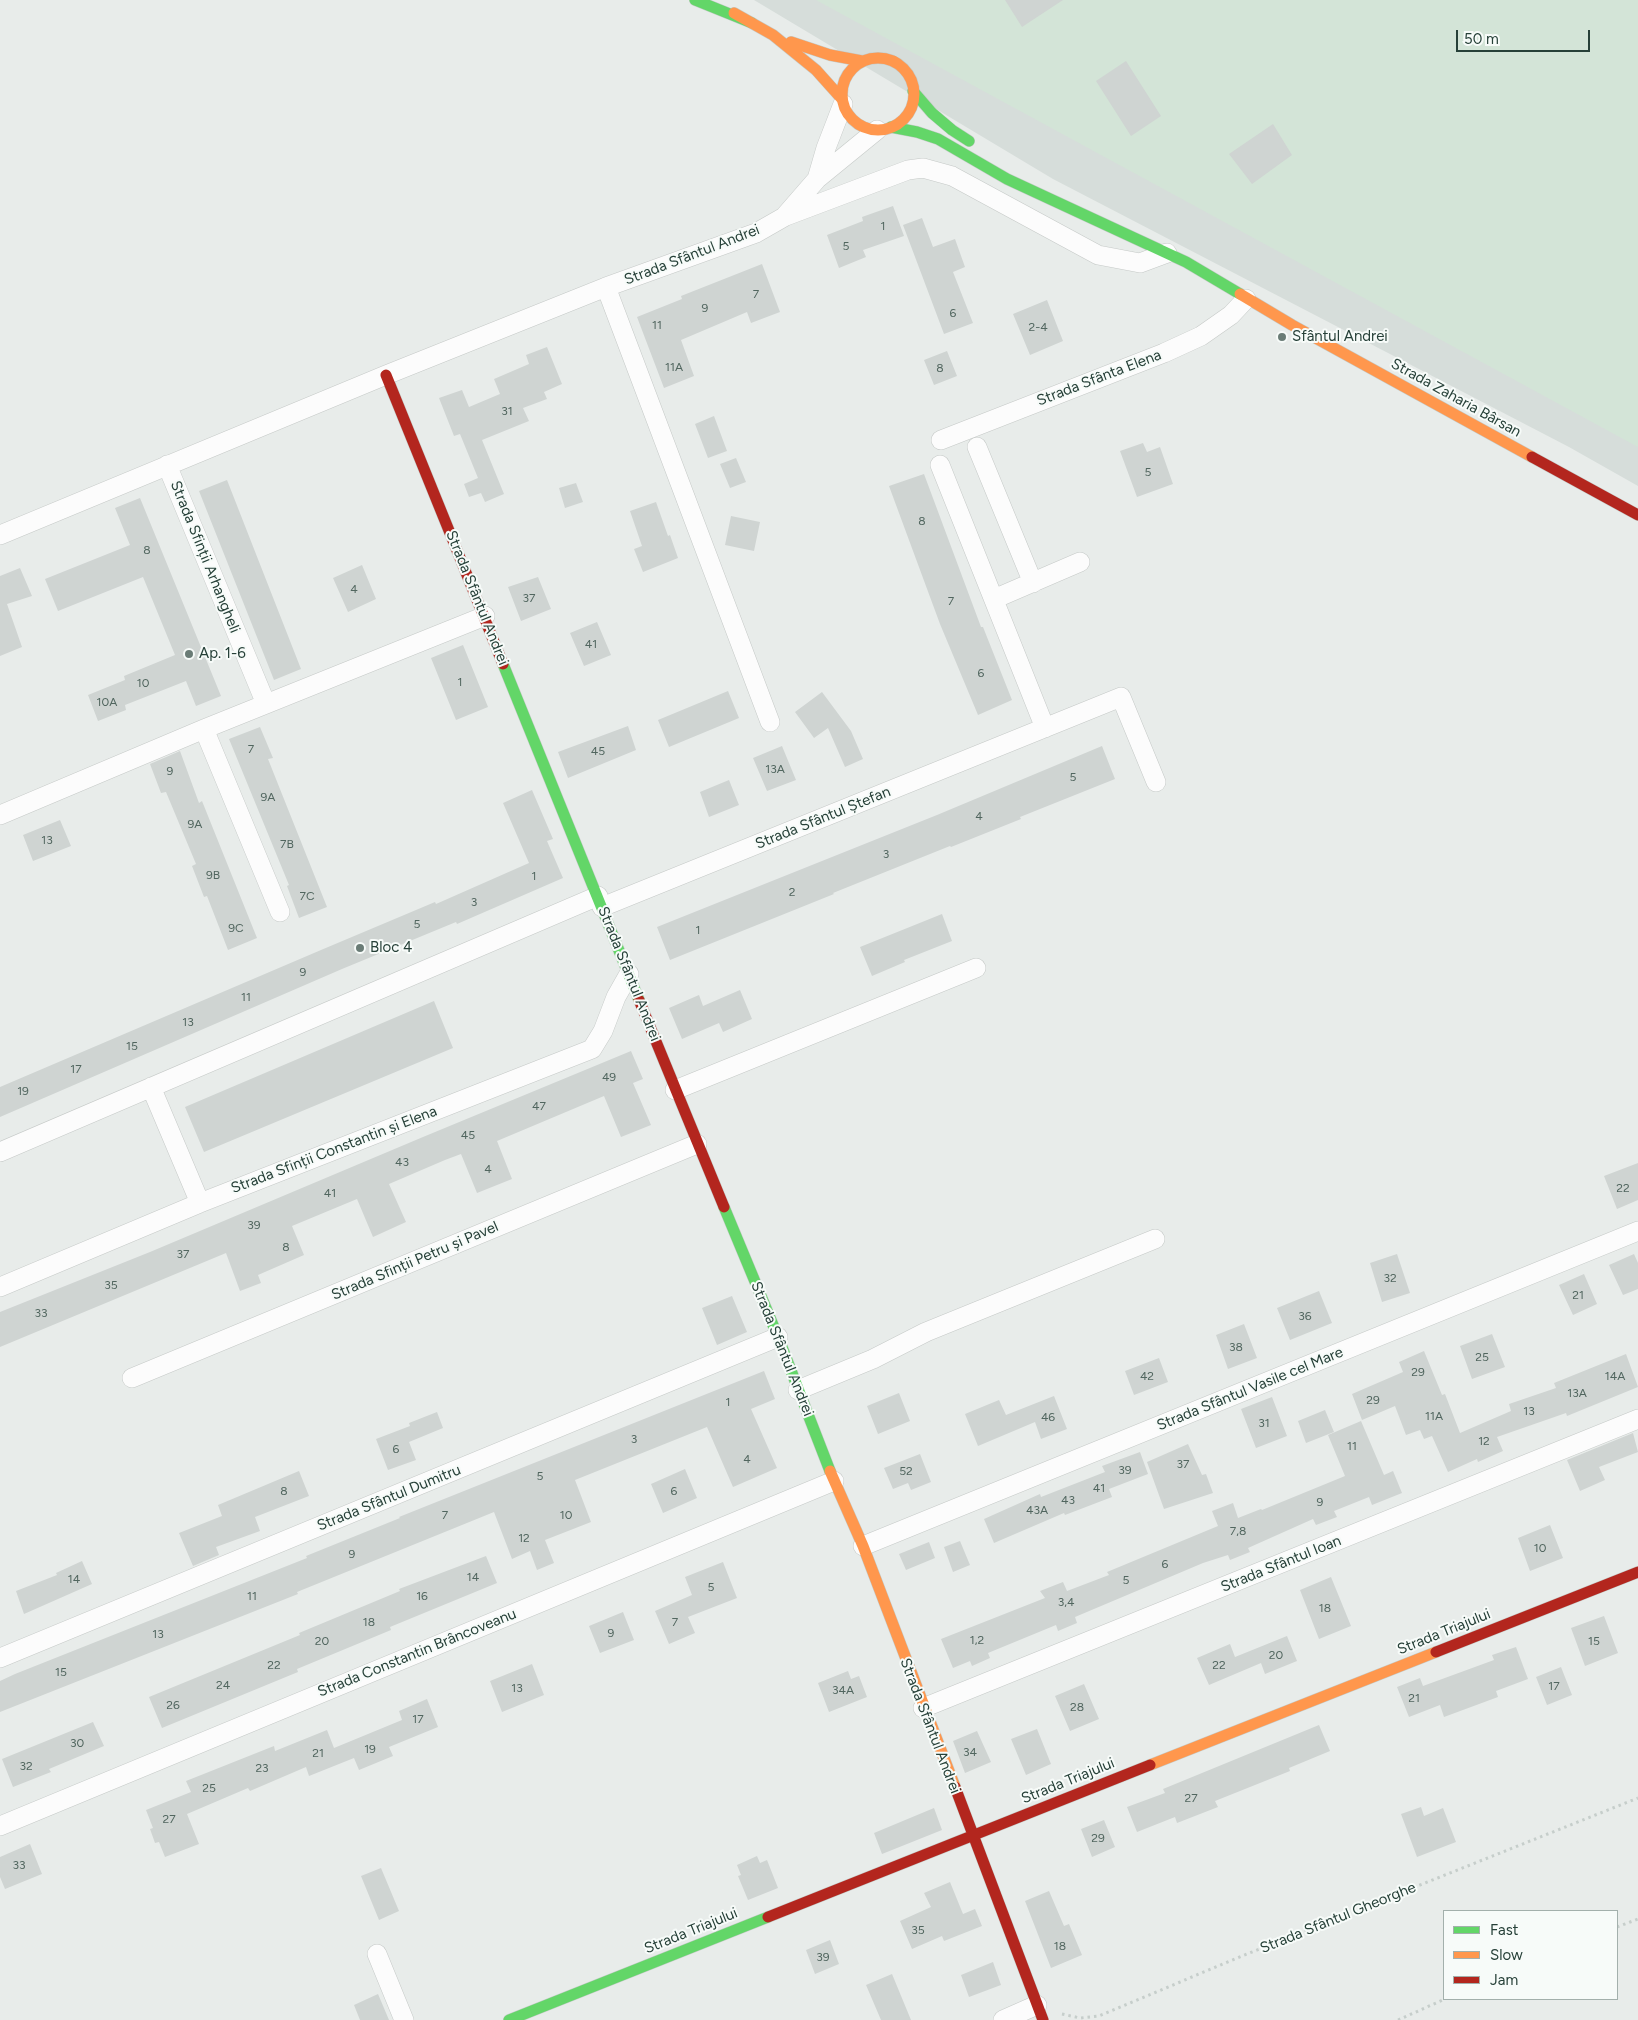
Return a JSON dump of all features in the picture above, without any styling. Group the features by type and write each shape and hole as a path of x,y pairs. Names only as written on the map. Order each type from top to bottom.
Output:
{"main road":[{"path":"695,0 752,23"},
{"path":"710,0 774,36 816,70 859,125 917,132 938,139 1008,179 1047,197"},
{"path":"722,0 752,23"},
{"path":"774,36 816,51 862,62"},
{"path":"842,101 842,90 848,73 862,62 873,58 884,58 895,62 908,74 913,91 941,121 978,147"},
{"path":"884,129 899,123 911,108 913,91"},
{"path":"1009,167 1047,197"},
{"name":"Strada Zaharia Bârsan","path":"1047,197 1186,262 1246,299 1638,516"},
{"name":"Strada Sfântul Andrei","path":"386,375 697,1144 778,1337 834,1481 863,1546 1040,2012"},
{"name":"Strada Triajului","path":"509,2020 1638,1572"}],"street":[{"name":"Strada Sfântul Andrei","path":"817,179 842,101"},
{"name":"Strada Sfântul Andrei","path":"386,375 606,287 756,233 784,217 817,179 884,129"},
{"path":"784,217 908,170 923,168 952,176 1098,255 1140,263 1167,252"},
{"path":"606,287 770,722"},
{"name":"Strada Sfânta Elena","path":"941,440 1164,353 1201,336 1230,315 1246,299"},
{"path":"0,535 386,375"},
{"path":"977,447 1033,582"},
{"name":"Strada Sfinții Arhangheli","path":"167,465 266,704"},
{"path":"940,465 1044,728"},
{"path":"994,599 1080,562"},
{"path":"0,815 204,729 485,616"},
{"name":"Strada Sfântul Ștefan","path":"600,902 1121,697 1156,782"},
{"path":"204,729 280,912"},
{"path":"0,1152 151,1087 600,902"},
{"path":"676,1090 976,968"},
{"name":"Strada Sfinții Constantin și Elena","path":"0,1287 200,1203 592,1049 629,974"},
{"path":"151,1087 200,1203"},
{"name":"Strada Sfinții Petru și Pavel","path":"132,1378 697,1144"},
{"name":"Strada Sfântul Vasile cel Mare","path":"863,1546 1638,1231"},
{"path":"798,1390 873,1359 926,1332 1155,1239"},
{"name":"Strada Sfântul Dumitru","path":"0,1658 778,1337"},
{"name":"Strada Sfântul Ioan","path":"924,1708 1638,1419"},
{"name":"Strada Constantin Brâncoveanu","path":"0,1826 834,1481"},
{"path":"378,1954 404,2020"},
{"path":"1003,2020 1040,2012"}],"path":[{"name":"Strada Sfântul Gheorghe","path":"1040,2012 1080,2018 1099,2016 1242,1956 1638,1798"},
{"path":"1618,1927 1638,1919"},
{"path":"1398,2020 1443,1999"}],"shaded area":[{"path":"754,0 1638,0 1638,486 1569,447 1053,179"}],"green space":[{"path":"816,0 1638,0 1638,447"}],"building":[{"path":"1005,0 1063,0 1022,27"},
{"path":"1126,61 1161,116 1131,136 1096,81"},
{"path":"1273,124 1292,155 1252,184 1229,154"},
{"path":"893,206 904,236 863,250 866,257 839,268 827,235 863,221 862,217"},
{"path":"922,218 933,247 955,239 965,267 953,272 973,323 944,334 903,225"},
{"path":"762,264 780,312 751,323 747,312 681,340 694,376 664,388 637,317 682,299 681,296"},
{"path":"1047,300 1063,341 1030,355 1013,314"},
{"path":"547,347 562,384 544,392 547,399 523,408 529,421 482,440 504,494 485,502 481,493 469,497 464,484 478,478 460,434 454,436 439,398 462,390 469,407 500,394 494,379 529,364 526,355"},
{"path":"947,351 957,376 934,385 924,360"},
{"path":"714,416 727,451 708,458 695,424"},
{"path":"1143,443 1147,452 1160,447 1173,484 1137,497 1120,451"},
{"path":"736,458 746,482 730,488 720,464"},
{"path":"924,474 981,627 983,627 1012,700 978,715 940,624 889,486"},
{"path":"227,480 301,669 274,680 199,491"},
{"path":"576,483 583,502 565,508 559,488"},
{"path":"140,498 221,696 196,706 186,681 125,705 126,710 98,721 88,695 125,680 124,676 175,655 143,577 58,611 45,579 130,545 115,508"},
{"path":"656,502 678,558 643,572 634,549 642,546 630,511"},
{"path":"731,516 760,522 754,551 725,545"},
{"path":"362,565 376,599 348,612 333,578"},
{"path":"20,568 32,596 7,604 22,647 0,656 0,576"},
{"path":"538,577 551,609 521,621 508,587"},
{"path":"597,622 611,655 584,666 570,633"},
{"path":"463,645 488,707 456,720 431,658"},
{"path":"728,691 739,718 669,747 658,720"},
{"path":"822,692 851,731 863,759 845,767 828,728 814,738 795,712"},
{"path":"628,726 636,750 568,778 558,752"},
{"path":"260,727 273,758 268,759 327,907 299,918 287,886 289,885 229,739"},
{"path":"782,746 796,780 767,791 753,758"},
{"path":"1102,746 1115,779 1020,817 1021,819 670,960 657,927 937,815"},
{"path":"180,751 199,803 202,801 257,938 228,950 207,896 204,897 192,866 196,864 166,792 161,793 150,764"},
{"path":"729,780 739,805 709,817 700,792"},
{"path":"532,790 553,839 547,841 563,878 457,924 456,922 342,969 0,1117 0,1087 529,863 503,803"},
{"path":"60,820 71,846 33,861 23,835"},
{"path":"942,914 952,941 904,960 905,962 872,976 860,947"},
{"path":"740,990 752,1019 723,1032 719,1023 682,1039 669,1008 699,995 703,1006"},
{"path":"434,1001 453,1048 204,1152 185,1107"},
{"path":"631,1051 643,1079 633,1083 651,1125 621,1137 604,1096 497,1141 512,1179 477,1193 461,1154 389,1184 406,1222 373,1237 357,1199 292,1226 304,1255 258,1275 261,1283 240,1291 226,1253 0,1347 0,1312 150,1252"},
{"path":"1638,1163 1638,1200 1617,1209 1604,1176"},
{"path":"1397,1254 1410,1293 1382,1302 1370,1263"},
{"path":"1634,1254 1638,1263 1638,1289 1623,1295 1609,1265"},
{"path":"1584,1274 1597,1304 1573,1315 1559,1285"},
{"path":"1319,1291 1332,1323 1290,1340 1277,1308"},
{"path":"732,1296 747,1332 717,1345 702,1308"},
{"path":"1244,1324 1257,1358 1228,1369 1216,1335"},
{"path":"1492,1334 1505,1367 1472,1379 1460,1346"},
{"path":"1424,1351 1442,1395 1445,1394 1460,1433 1511,1411 1509,1404 1556,1388 1554,1383 1626,1354 1638,1387 1567,1416 1566,1413 1497,1437 1503,1451 1478,1462 1477,1459 1448,1472 1432,1436 1424,1439 1420,1430 1406,1435 1395,1406 1362,1420 1352,1394 1403,1372 1399,1362"},
{"path":"1159,1358 1168,1382 1134,1395 1125,1371"},
{"path":"764,1371 775,1399 751,1409 777,1468 733,1487 707,1427 575,1480 591,1522 545,1540 554,1563 537,1570 530,1551 512,1559 494,1512 297,1592 298,1594 0,1712 0,1681 15,1674 307,1558 306,1556 399,1517"},
{"path":"899,1393 910,1421 878,1434 867,1406"},
{"path":"1054,1396 1067,1429 1041,1439 1035,1422 978,1446 965,1414 999,1400 1006,1415"},
{"path":"1272,1397 1287,1436 1256,1448 1241,1409"},
{"path":"1325,1410 1334,1432 1306,1443 1298,1421"},
{"path":"437,1412 443,1428 409,1442 416,1460 388,1470 376,1439 410,1426 409,1423"},
{"path":"1361,1421 1384,1475 1393,1471 1402,1493 1372,1505 1369,1497 1334,1511 1337,1517 1316,1525 1313,1519 1248,1548 1250,1552 1230,1560 1228,1555 1203,1563 1075,1617 1077,1623 1058,1631 1056,1625 988,1653 990,1658 972,1666 970,1661 953,1668 941,1639 1045,1598 1040,1591 1063,1582 1067,1591 1109,1575 1107,1572 1218,1526 1212,1511 1233,1503 1238,1518 1345,1476 1328,1435"},
{"path":"1633,1433 1638,1452 1599,1467 1605,1480 1580,1491 1567,1460"},
{"path":"1188,1444 1202,1475 1206,1474 1213,1493 1164,1509 1147,1462"},
{"path":"1140,1452 1148,1474 1109,1489 1112,1497 1065,1515 1064,1513 994,1543 984,1519 1040,1494 1041,1497 1105,1472 1102,1466"},
{"path":"920,1454 931,1482 911,1490 908,1483 893,1489 884,1468"},
{"path":"685,1469 697,1498 663,1513 651,1484"},
{"path":"299,1471 309,1496 255,1517 260,1531 216,1547 219,1555 193,1566 179,1533 222,1516 218,1505"},
{"path":"1550,1525 1563,1558 1530,1571 1518,1538"},
{"path":"960,1541 970,1565 953,1572 944,1547"},
{"path":"929,1542 935,1558 906,1570 899,1554"},
{"path":"486,1556 497,1583 390,1627 391,1630 297,1669 298,1672 162,1728 149,1697 300,1635 299,1633 400,1591 399,1589"},
{"path":"82,1561 92,1584 24,1614 16,1591 57,1575 56,1573"},
{"path":"723,1562 737,1598 688,1617 695,1633 669,1644 655,1611 692,1595 685,1577"},
{"path":"1331,1577 1351,1626 1319,1639 1300,1590"},
{"path":"623,1612 634,1640 600,1653 589,1626"},
{"path":"1604,1616 1618,1653 1585,1666 1571,1628"},
{"path":"1287,1636 1297,1661 1265,1674 1261,1663 1209,1685 1197,1658 1230,1644 1235,1657"},
{"path":"1516,1647 1528,1679 1496,1691 1498,1697 1444,1717 1440,1705 1409,1717 1397,1687 1420,1678 1423,1686 1494,1660 1492,1655"},
{"path":"532,1664 544,1695 502,1712 490,1681"},
{"path":"1561,1667 1572,1695 1547,1705 1536,1677"},
{"path":"848,1671 851,1679 859,1676 867,1697 829,1712 818,1683"},
{"path":"1084,1684 1099,1719 1070,1731 1055,1696"},
{"path":"427,1699 438,1727 389,1747 393,1756 359,1770 354,1758 309,1776 306,1767 250,1791 248,1788 187,1814 199,1844 165,1857 159,1842 155,1843 150,1829 153,1828 146,1810 191,1792 186,1781 274,1746 275,1751 327,1730 334,1748 402,1720 399,1711"},
{"path":"93,1722 104,1746 49,1769 51,1772 13,1787 2,1759"},
{"path":"1319,1725 1330,1751 1289,1768 1290,1771 1215,1801 1218,1807 1177,1823 1175,1817 1137,1832 1127,1807 1165,1793 1163,1789"},
{"path":"1037,1729 1051,1764 1026,1775 1011,1739"},
{"path":"977,1731 991,1762 965,1773 953,1741"},
{"path":"1421,1807 1424,1816 1443,1808 1456,1842 1417,1857 1401,1814"},
{"path":"934,1808 942,1830 882,1854 874,1833"},
{"path":"1104,1820 1115,1847 1092,1857 1081,1829"},
{"path":"30,1844 42,1874 5,1889 0,1877 0,1857"},
{"path":"757,1856 760,1863 767,1860 778,1888 748,1900 738,1876 741,1875 737,1865"},
{"path":"381,1868 399,1911 379,1920 361,1876"},
{"path":"950,1882 963,1914 975,1909 982,1926 944,1941 942,1936 912,1949 900,1921 931,1907 924,1893"},
{"path":"1049,1891 1064,1926 1069,1924 1082,1955 1051,1968 1025,1901"},
{"path":"830,1940 839,1964 815,1974 806,1950"},
{"path":"993,1962 1001,1985 969,1997 961,1975"},
{"path":"892,1974 911,2020 881,2020 866,1985"},
{"path":"378,1994 389,2020 360,2020 354,2005"}],"traffic: fast":[{"path":"695,0 752,23"},
{"path":"913,91 932,113 969,141"},
{"path":"891,127 917,132 938,139 1007,179 1186,262 1240,294"},
{"path":"503,664 639,1000"},
{"path":"724,1207 778,1337 830,1471"},
{"path":"509,2020 768,1917"}],"traffic: slow":[{"path":"734,13 773,35 816,70 842,99"},
{"path":"791,42 830,55 862,61"},
{"path":"878,58 898,64 908,74 914,94 908,114 898,124 878,130 858,124 848,114 842,94 848,74 858,64 878,58"},
{"path":"1240,294 1292,325 1532,457"},
{"path":"830,1471 863,1546 955,1787"},
{"path":"1150,1765 1436,1652"}],"traffic: jam":[{"path":"386,375 503,664"},
{"path":"1532,457 1638,515"},
{"path":"639,1000 724,1207"},
{"path":"1436,1652 1638,1572"},
{"path":"768,1917 1150,1765"},
{"path":"955,1787 1043,2020"}],"place":[{"name":"Sfântul Andrei","path":"1282,337"},
{"name":"Ap. 1-6","path":"189,654"},
{"name":"Bloc 4","path":"360,948"}]}
